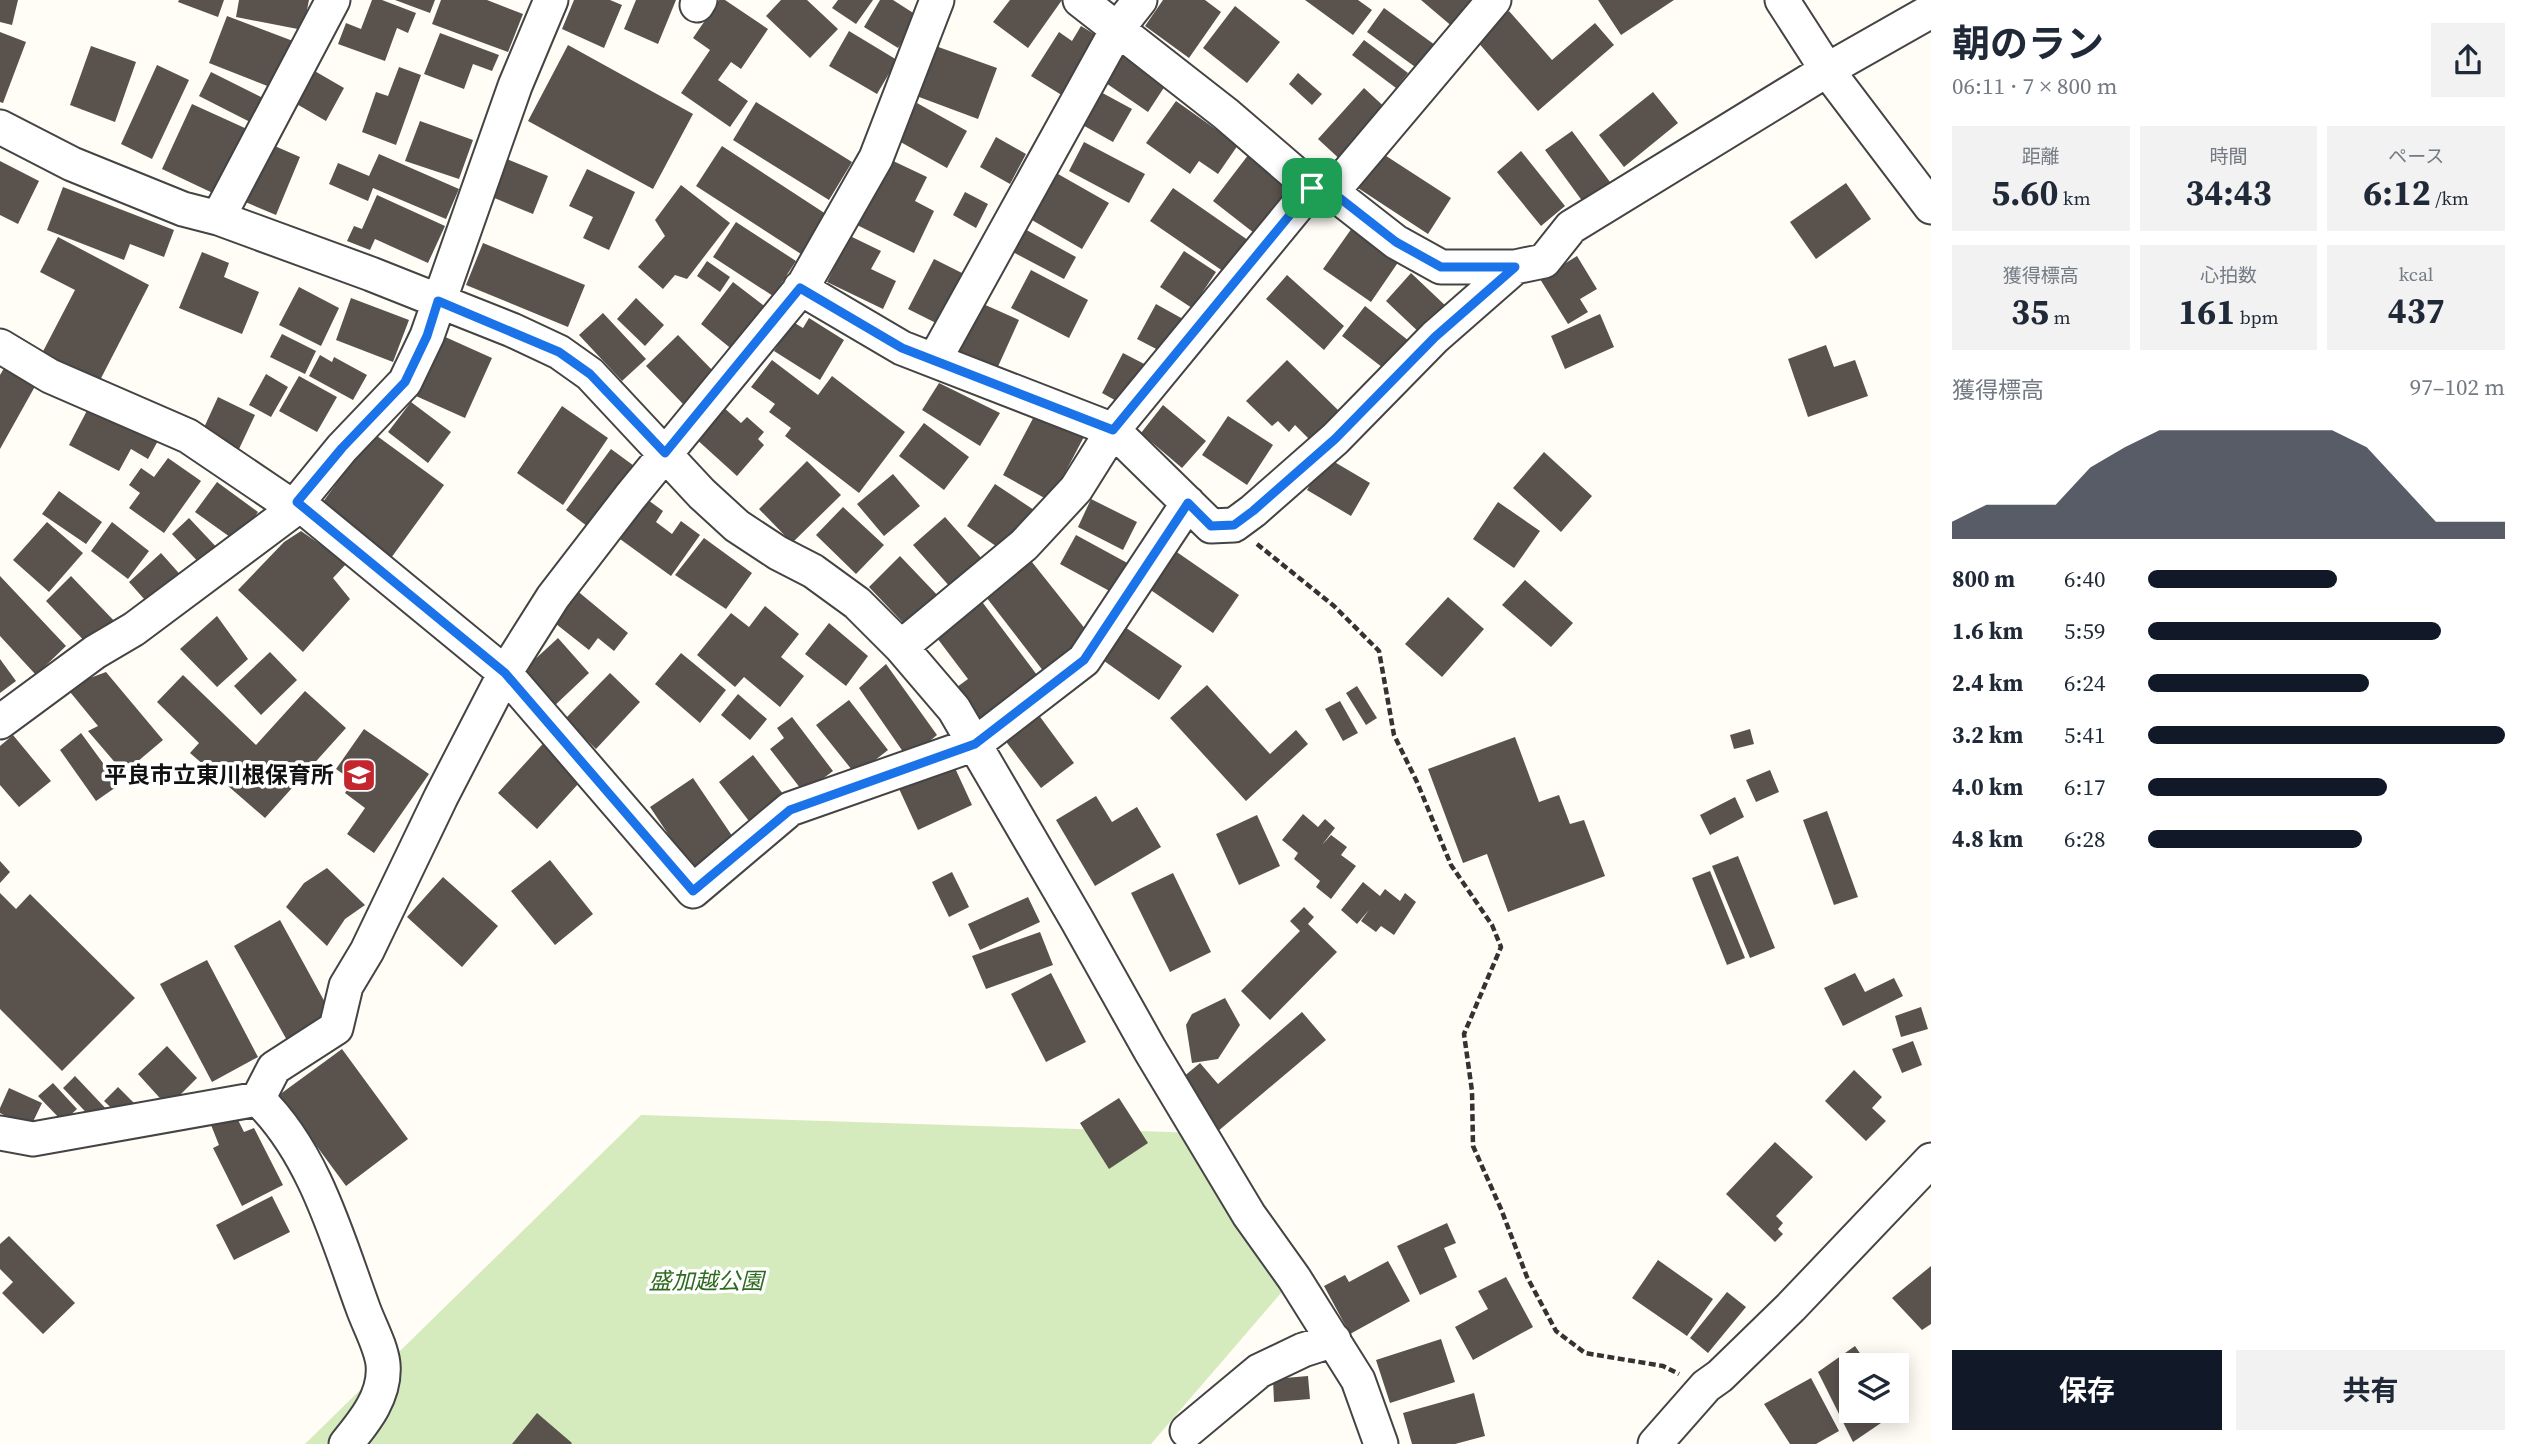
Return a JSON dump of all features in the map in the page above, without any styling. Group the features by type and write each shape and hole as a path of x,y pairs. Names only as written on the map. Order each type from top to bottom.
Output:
{"street":[{"path":"218,218 333,0"},
{"path":"0,722 95,652 134,629 288,514 342,448 405,382 427,336 515,86 551,0"},
{"path":"258,1099 274,1068 336,1028 346,986 368,951 441,797 505,673 553,597 665,453 803,286 876,158 937,0"},
{"path":"1080,0 1322,190 1396,242 1441,267 1515,267 1544,261 1571,227 1827,70 1931,10"},
{"path":"935,359 1118,28 1140,0"},
{"path":"901,647 1024,545 1076,489 1113,430 1322,190 1494,0"},
{"path":"1782,0 1827,70 1931,207"},
{"path":"0,127 72,164 183,209 218,218 438,301 559,352 590,374 702,494 737,526 778,553 813,571 846,595 901,647 954,709 1242,1204 1358,1380 1381,1444"},
{"path":"800,288 902,348 1113,430 1211,526 1234,525 1335,439 1435,337 1515,267"},
{"path":"0,346 50,376 188,436 295,504 505,673 693,891 790,810 975,744 1084,660 1188,503"},
{"path":"0,1133 33,1139 258,1099"},
{"path":"258,1099 273,1113 303,1161 332,1222 383,1362 381,1390 364,1423 346,1444"},
{"path":"1655,1444 1706,1386 1720,1376 1791,1307 1931,1160"},
{"path":"1187,1432 1259,1371 1303,1350 1334,1340"}],"path":[{"path":"1234,525 1334,606 1379,651 1394,735 1417,782 1451,865 1492,925 1501,947 1464,1034 1472,1091 1472,1146 1501,1209 1527,1277 1556,1331 1585,1353 1663,1366 1706,1386"}],"green space":[{"name":"盛加越公園","path":"641,1115 1200,1133 1294,1278 1151,1444 305,1444"}],"building":[{"path":"0,0 18,0 12,25 0,22"},
{"path":"224,0 218,17 178,2"},
{"path":"239,0 309,0 303,30 236,17"},
{"path":"372,0 382,0 416,13 408,33 397,28 385,61 338,44 346,23 361,29"},
{"path":"395,0 435,0 430,13"},
{"path":"441,0 487,0 523,14 508,52 432,24"},
{"path":"574,0 610,0 622,5 604,48 562,29"},
{"path":"636,0 676,0 658,44 624,29"},
{"path":"719,0 725,0 768,29 741,69 731,62 718,80 748,101 730,127 681,93 710,50 693,38"},
{"path":"781,0 807,0 838,29 810,58 766,16"},
{"path":"838,0 873,0 856,24 832,8"},
{"path":"880,0 893,0 918,16 898,48 864,27"},
{"path":"1010,0 1062,0 1028,48 993,22"},
{"path":"1163,0 1205,0 1221,12 1189,58 1145,26"},
{"path":"1305,0 1358,0 1372,10 1353,35"},
{"path":"1421,0 1477,0 1454,28"},
{"path":"1598,0 1674,0 1621,35"},
{"path":"1235,6 1280,42 1247,83 1203,48"},
{"path":"1384,8 1435,45 1418,69 1367,32"},
{"path":"1509,11 1552,60 1595,23 1614,45 1538,111 1476,40"},
{"path":"227,16 293,41 275,89 209,63"},
{"path":"1081,26 1104,40 1068,99 1031,76 1059,32 1072,41"},
{"path":"849,31 897,60 877,94 829,66"},
{"path":"0,32 26,42 3,103 0,102"},
{"path":"440,33 499,55 492,71 473,64 464,89 424,74"},
{"path":"1364,40 1408,73 1396,88 1352,55"},
{"path":"930,44 997,68 978,119 911,94"},
{"path":"568,45 693,114 653,189 528,121"},
{"path":"91,46 136,62 115,122 70,105"},
{"path":"1121,55 1165,86 1148,112 1103,81"},
{"path":"157,65 189,80 152,159 121,144"},
{"path":"306,66 344,88 326,121 288,99"},
{"path":"399,67 421,75 396,145 362,132 376,92 388,96"},
{"path":"211,72 267,100 254,124 199,96"},
{"path":"1298,73 1322,94 1312,105 1289,84"},
{"path":"1364,88 1391,113 1345,164 1318,139"},
{"path":"1097,90 1132,109 1113,142 1079,123"},
{"path":"1653,92 1678,123 1624,167 1599,135"},
{"path":"1176,101 1238,145 1218,174 1199,161 1190,174 1146,143"},
{"path":"756,102 852,162 829,200 733,140"},
{"path":"917,103 967,131 947,168 897,140"},
{"path":"192,104 247,129 217,195 162,169"},
{"path":"420,121 473,140 459,179 405,161"},
{"path":"1572,131 1610,182 1583,202 1545,150"},
{"path":"996,137 1026,154 1010,184 980,167"},
{"path":"261,140 300,157 276,215 236,198"},
{"path":"1084,142 1145,174 1129,203 1069,171"},
{"path":"722,146 829,216 804,256 696,186"},
{"path":"1521,151 1565,206 1541,226 1497,172"},
{"path":"1380,152 1451,198 1428,234 1358,188"},
{"path":"379,154 459,189 446,219 373,188 368,201 329,184 338,163 369,176"},
{"path":"1249,154 1299,193 1263,240 1213,201"},
{"path":"507,159 548,176 533,214 492,197"},
{"path":"889,159 927,177 915,201 934,211 914,253 857,225"},
{"path":"0,161 39,181 18,224 0,215"},
{"path":"587,169 635,192 609,250 583,238 593,217 569,206"},
{"path":"1051,170 1109,203 1082,249 1025,216"},
{"path":"1846,183 1871,219 1816,259 1790,222"},
{"path":"681,185 730,223 687,279 675,275 663,289 638,267 665,236 655,220"},
{"path":"63,187 174,230 164,257 130,244 124,260 47,230"},
{"path":"1173,188 1255,245 1233,278 1150,221"},
{"path":"965,192 988,204 976,228 953,215"},
{"path":"377,195 445,226 428,263 375,239 370,250 347,241 354,226 362,229"},
{"path":"736,222 796,261 773,296 713,257"},
{"path":"1021,227 1076,257 1064,279 1009,250"},
{"path":"1352,228 1399,261 1371,302 1323,269"},
{"path":"850,236 881,251 871,269 896,281 883,309 827,282"},
{"path":"58,237 149,285 96,388 39,359 75,290 40,272"},
{"path":"483,243 585,285 568,327 466,285"},
{"path":"1184,251 1216,272 1192,308 1160,287"},
{"path":"202,252 229,263 224,277 259,292 242,334 179,308"},
{"path":"1577,256 1597,289 1580,299 1588,312 1568,324 1540,279"},
{"path":"934,259 964,274 938,324 908,309"},
{"path":"707,261 730,277 720,292 697,276"},
{"path":"1031,270 1088,300 1069,338 1011,308"},
{"path":"1411,273 1449,309 1424,337 1386,301"},
{"path":"1287,275 1344,326 1324,350 1266,299"},
{"path":"733,282 767,308 734,351 701,324"},
{"path":"299,287 339,308 321,346 279,325"},
{"path":"351,298 409,320 393,362 336,340"},
{"path":"636,298 664,325 645,346 617,319"},
{"path":"972,299 1019,320 996,371 950,350"},
{"path":"1156,304 1183,319 1164,353 1137,339"},
{"path":"1365,306 1409,341 1387,371 1342,336"},
{"path":"603,313 646,359 622,381 579,335"},
{"path":"1600,314 1614,347 1565,369 1551,336"},
{"path":"809,318 844,340 820,380 774,351 793,322 803,328"},
{"path":"282,334 316,351 305,374 270,357"},
{"path":"678,335 716,374 684,405 646,366"},
{"path":"443,336 492,358 465,418 416,396"},
{"path":"1826,345 1834,367 1855,360 1868,396 1808,417 1788,359"},
{"path":"1123,353 1152,368 1131,409 1102,393"},
{"path":"320,355 332,362 334,357 367,375 353,400 309,376"},
{"path":"772,360 818,395 832,376 905,432 859,493 785,436 791,428 769,412 775,404 751,387"},
{"path":"1287,360 1339,411 1311,441 1295,425 1289,432 1278,421 1272,426 1246,401"},
{"path":"7,363 38,381 0,449 0,375"},
{"path":"266,374 288,387 271,417 249,405"},
{"path":"299,376 337,397 317,432 279,411"},
{"path":"939,383 1000,413 980,446 922,410"},
{"path":"218,397 255,415 239,449 202,432"},
{"path":"92,401 160,437 148,459 131,449 119,471 69,445"},
{"path":"411,402 451,432 428,463 388,432"},
{"path":"1163,405 1206,441 1182,468 1141,433"},
{"path":"562,406 608,438 563,505 517,473"},
{"path":"722,406 741,423 747,417 764,432 758,439 764,445 737,476 694,437"},
{"path":"1039,407 1086,433 1050,501 1003,475"},
{"path":"1228,416 1273,445 1247,485 1202,455"},
{"path":"924,423 969,457 944,490 899,456"},
{"path":"373,433 444,485 386,565 315,513"},
{"path":"611,449 641,471 596,533 566,510"},
{"path":"1544,452 1592,496 1561,532 1513,488"},
{"path":"1326,457 1370,483 1351,516 1307,490"},
{"path":"168,458 201,481 164,533 129,508 140,493 129,485 141,468 154,477"},
{"path":"807,461 841,495 792,543 759,509"},
{"path":"893,474 920,506 884,536 857,504"},
{"path":"217,482 258,512 237,542 195,512"},
{"path":"995,484 1034,510 1006,553 967,526"},
{"path":"59,491 102,522 86,544 42,514"},
{"path":"1091,499 1137,522 1123,550 1078,527"},
{"path":"648,500 663,511 656,522 672,534 681,521 700,535 671,576 620,539"},
{"path":"1498,502 1540,531 1514,568 1473,539"},
{"path":"843,507 884,545 856,574 816,535"},
{"path":"945,517 983,560 951,588 913,545"},
{"path":"189,518 221,552 204,568 172,534"},
{"path":"47,522 83,553 49,592 13,560"},
{"path":"112,522 149,551 128,579 91,551"},
{"path":"301,531 347,563 333,578 350,599 303,652 238,590 284,542"},
{"path":"1076,535 1131,565 1115,594 1060,564"},
{"path":"704,538 752,573 726,609 675,575"},
{"path":"1168,546 1239,595 1213,633 1142,584"},
{"path":"161,553 185,580 153,609 129,582"},
{"path":"900,556 941,599 909,629 869,587"},
{"path":"1028,557 1090,635 1044,672 983,593"},
{"path":"0,576 66,646 36,675 0,636"},
{"path":"71,576 120,627 95,652 46,601"},
{"path":"1525,580 1573,623 1551,647 1502,605"},
{"path":"575,589 628,633 614,651 598,638 589,650 551,620"},
{"path":"977,595 1046,687 983,722 957,687 968,679 931,630"},
{"path":"1448,597 1484,629 1442,677 1405,644"},
{"path":"765,606 799,634 781,657 804,676 780,707 744,677 735,687 697,655 731,613 749,627"},
{"path":"217,616 248,659 217,687 180,649"},
{"path":"829,623 868,656 846,686 805,654"},
{"path":"1122,625 1182,666 1159,700 1100,658"},
{"path":"558,638 589,673 551,709 519,674"},
{"path":"270,652 297,680 261,715 234,686"},
{"path":"681,653 726,690 700,723 655,684"},
{"path":"0,659 16,681 0,693"},
{"path":"886,664 937,735 908,759 859,688"},
{"path":"106,672 163,740 124,773 88,731 98,726 66,687"},
{"path":"610,673 640,702 596,749 565,719"},
{"path":"183,675 256,745 305,691 346,728 265,818 190,753 199,743 157,702"},
{"path":"1207,685 1270,754 1296,730 1308,744 1246,801 1170,718"},
{"path":"1357,686 1377,718 1366,725 1346,693"},
{"path":"738,694 767,719 750,740 721,715"},
{"path":"849,700 888,750 856,775 816,725"},
{"path":"1340,701 1358,733 1343,741 1325,709"},
{"path":"1038,714 1074,763 1041,788 1004,739"},
{"path":"792,717 833,771 804,793 770,749 784,738 777,728"},
{"path":"364,729 429,774 374,853 347,834 365,808 345,793 353,781 336,769"},
{"path":"1750,729 1754,744 1734,749 1730,735"},
{"path":"81,733 119,785 96,801 60,750"},
{"path":"13,735 51,781 19,807 0,785 0,746"},
{"path":"550,736 589,772 537,829 498,793"},
{"path":"1515,737 1539,802 1559,795 1570,824 1584,820 1605,876 1508,912 1487,854 1463,863 1428,769"},
{"path":"753,755 787,799 752,825 719,782"},
{"path":"949,755 972,805 918,830 895,780"},
{"path":"1770,770 1779,792 1756,802 1746,780"},
{"path":"693,778 739,846 696,876 650,807"},
{"path":"1096,796 1112,822 1137,807 1161,847 1095,886 1056,820"},
{"path":"1735,797 1744,817 1710,835 1700,815"},
{"path":"1827,811 1858,897 1834,905 1803,820"},
{"path":"1303,814 1318,827 1325,819 1335,828 1322,845 1331,835 1347,847 1341,855 1356,866 1331,899 1316,887 1320,881 1294,859 1298,853 1282,840"},
{"path":"1257,815 1280,866 1239,885 1216,834"},
{"path":"1738,856 1775,948 1750,958 1712,866"},
{"path":"550,860 593,914 555,945 511,891"},
{"path":"0,861 10,872 0,883"},
{"path":"327,868 365,905 345,919 327,946 286,907 304,883"},
{"path":"1710,871 1745,958 1727,965 1692,878"},
{"path":"952,872 969,907 949,917 932,882"},
{"path":"1173,873 1211,952 1170,972 1131,893"},
{"path":"443,877 498,926 462,967 407,917"},
{"path":"1363,882 1380,896 1385,889 1400,901 1405,893 1416,902 1394,935 1381,926 1376,932 1361,921 1369,910 1357,924 1341,910"},
{"path":"0,893 16,909 30,894 135,998 62,1071 0,1009"},
{"path":"1028,897 1040,922 980,950 968,924"},
{"path":"1304,907 1314,917 1308,924 1337,952 1270,1020 1241,991 1300,931 1290,921"},
{"path":"280,920 333,1017 288,1042 234,946"},
{"path":"1040,932 1053,965 986,989 972,956"},
{"path":"207,960 258,1057 212,1082 160,984"},
{"path":"1051,973 1086,1042 1046,1062 1011,994"},
{"path":"1855,973 1865,992 1894,978 1903,996 1843,1026 1824,988"},
{"path":"1225,998 1240,1025 1218,1059 1192,1063 1186,1025 1192,1014"},
{"path":"1921,1007 1928,1029 1901,1037 1895,1016"},
{"path":"1302,1012 1326,1040 1217,1132 1176,1083 1200,1063 1218,1084"},
{"path":"1913,1041 1922,1065 1902,1073 1892,1049"},
{"path":"167,1046 197,1078 168,1107 138,1074"},
{"path":"342,1049 408,1139 346,1186 279,1095"},
{"path":"1854,1070 1882,1097 1872,1108 1886,1121 1866,1141 1825,1101"},
{"path":"75,1076 110,1113 98,1125 63,1088"},
{"path":"53,1083 77,1109 63,1122 38,1096"},
{"path":"118,1087 134,1103 121,1117 104,1101"},
{"path":"9,1088 42,1103 30,1128 0,1113"},
{"path":"1119,1098 1148,1143 1109,1169 1080,1123"},
{"path":"233,1110 244,1132 254,1128 283,1185 242,1206 213,1148 219,1145 207,1115"},
{"path":"1775,1142 1813,1177 1776,1216 1783,1223 1778,1229 1783,1234 1775,1242 1726,1194"},
{"path":"272,1196 290,1232 234,1260 216,1225"},
{"path":"1447,1223 1456,1243 1444,1248 1457,1277 1420,1295 1397,1246"},
{"path":"9,1236 75,1303 43,1334 2,1293 13,1282 0,1269 0,1244"},
{"path":"1658,1260 1713,1299 1687,1336 1632,1298"},
{"path":"1388,1261 1410,1301 1350,1334 1324,1286 1345,1275 1349,1282"},
{"path":"1931,1266 1931,1324 1922,1330 1892,1298"},
{"path":"1506,1277 1533,1327 1473,1360 1455,1327 1488,1309 1478,1291"},
{"path":"1727,1292 1746,1307 1708,1353 1690,1338"},
{"path":"1441,1339 1455,1382 1390,1403 1376,1360"},
{"path":"1855,1346 1860,1353 1845,1353"},
{"path":"1839,1357 1839,1414 1818,1372"},
{"path":"1308,1376 1310,1399 1274,1402 1273,1379"},
{"path":"1811,1378 1839,1431 1816,1444 1790,1444 1764,1404"},
{"path":"1474,1393 1485,1436 1455,1444 1412,1444 1403,1413"},
{"path":"537,1413 572,1443 512,1444"},
{"path":"1844,1423 1881,1423 1853,1442"}],"place":[{"name":"平良市立東川根保育所","path":"359,775"}],"route":[{"path":"1312,188 1332,192 1396,242 1441,267 1515,267 1435,337 1335,439 1234,525 1211,526 1188,503 1084,660 975,744 790,810 693,891 505,673 297,502 342,448 405,382 427,336 438,301 559,352 590,374 665,453 800,288 902,348 1113,430 1312,188"}]}
